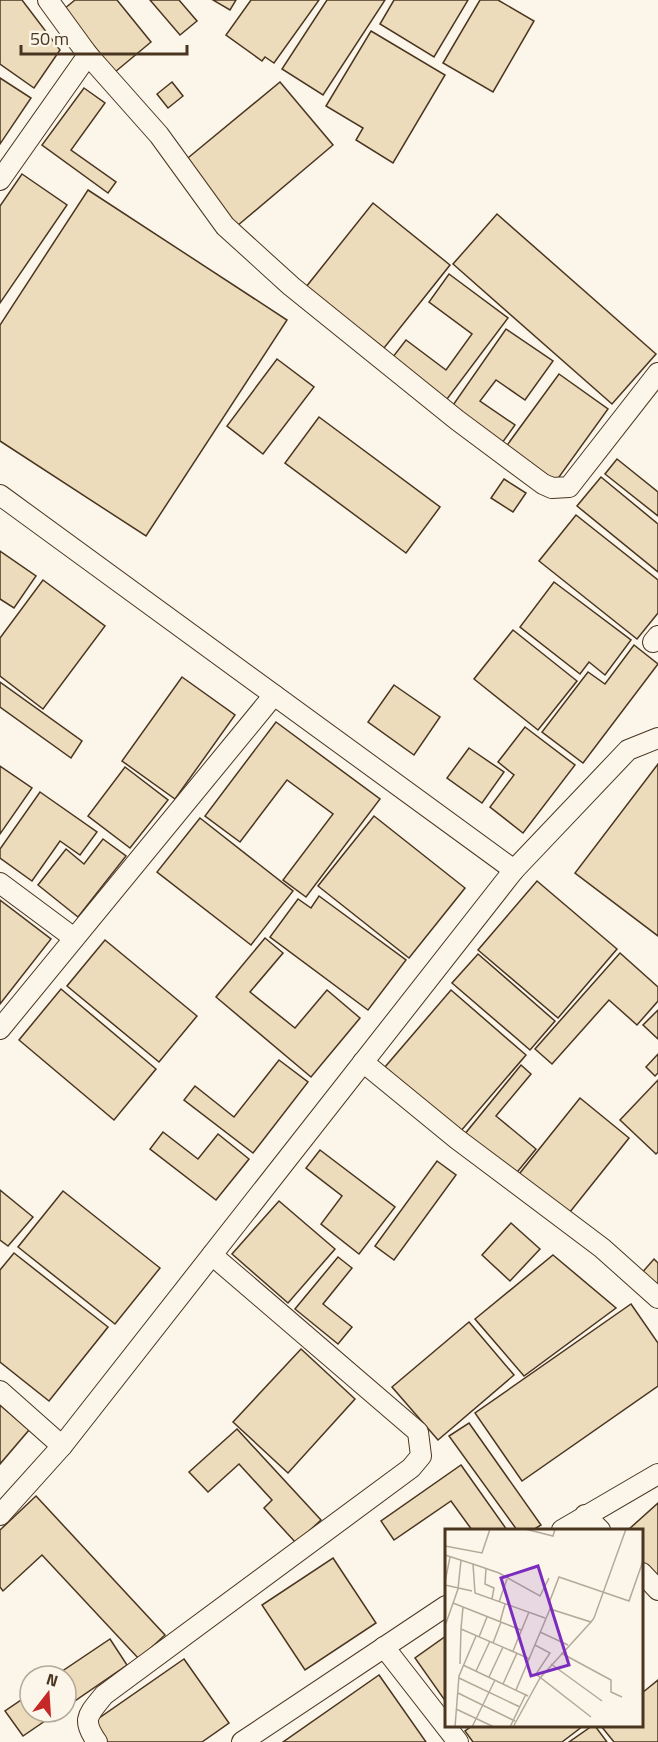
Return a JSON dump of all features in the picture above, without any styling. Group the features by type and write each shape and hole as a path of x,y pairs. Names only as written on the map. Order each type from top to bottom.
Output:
{"street":[{"path":"48,0 88,55 159,135 225,226 300,293 457,420 543,484 552,488 569,487 658,373"},
{"path":"0,180 88,55"},
{"path":"0,495 514,870"},
{"path":"0,1029 274,695"},
{"path":"0,1515 62,1446 514,870 628,750 658,738"},
{"path":"0,883 74,938"},
{"path":"363,1062 457,1139 602,1248 658,1298"},
{"path":"97,1742 88,1729 88,1721 90,1713 104,1695 411,1468 421,1456 418,1432 212,1255"},
{"path":"0,1391 62,1446"},
{"path":"564,1529 658,1474"},
{"path":"585,1515 599,1529"},
{"path":"643,1574 658,1590"},
{"path":"243,1742 445,1607"},
{"path":"384,1647 445,1724"},
{"path":"447,1727 459,1742"}],"building":[{"path":"0,0 22,0 60,50 34,88 0,64"},
{"path":"75,0 117,0 151,42 115,72 64,9"},
{"path":"150,0 179,0 197,21 180,35"},
{"path":"213,0 236,0 230,10"},
{"path":"251,0 319,0 274,63 265,57 262,61 226,35"},
{"path":"327,0 385,0 323,95 282,69"},
{"path":"394,0 468,0 434,57 380,24"},
{"path":"480,0 498,0 534,21 493,92 443,63"},
{"path":"371,31 445,75 393,163 356,140 363,128 326,106"},
{"path":"0,78 31,98 0,144"},
{"path":"172,82 183,96 168,108 157,94"},
{"path":"280,82 333,145 237,226 183,162"},
{"path":"84,88 105,103 71,150 116,182 108,193 42,145"},
{"path":"22,174 67,205 0,303 0,206"},
{"path":"88,190 287,320 146,536 0,441 0,325"},
{"path":"373,203 450,265 384,348 306,287"},
{"path":"497,214 656,354 612,404 453,264"},
{"path":"449,274 508,318 444,403 389,362 406,340 446,370 472,334 429,302"},
{"path":"506,329 553,361 525,400 496,380 480,401 515,425 502,443 451,408"},
{"path":"277,359 314,387 263,454 227,426"},
{"path":"559,374 608,409 554,484 505,448"},
{"path":"319,417 440,507 406,553 285,463"},
{"path":"617,459 658,492 658,516 605,474"},
{"path":"601,477 658,524 658,572 577,506"},
{"path":"504,479 526,493 513,512 491,498"},
{"path":"576,515 658,580 658,613 637,639 539,561"},
{"path":"0,551 36,576 14,608 0,599"},
{"path":"43,580 105,626 43,709 0,676 0,638"},
{"path":"554,582 631,640 605,675 589,662 580,674 520,627"},
{"path":"513,630 577,681 538,730 474,679"},
{"path":"634,645 658,664 583,763 542,732 588,672 605,684"},
{"path":"182,677 235,715 175,799 122,761"},
{"path":"0,682 82,741 71,758 0,707"},
{"path":"394,685 440,717 414,755 368,722"},
{"path":"276,722 380,799 306,897 283,880 333,814 287,780 240,842 205,816"},
{"path":"525,727 575,765 523,833 490,807 514,775 498,762"},
{"path":"469,748 504,772 482,803 447,778"},
{"path":"658,764 658,936 575,873"},
{"path":"0,766 32,788 0,834"},
{"path":"125,767 168,800 130,848 88,816"},
{"path":"40,792 97,832 80,855 60,841 32,881 0,858 0,849"},
{"path":"374,816 465,888 409,958 318,886"},
{"path":"200,818 293,891 251,945 157,872"},
{"path":"103,839 126,856 78,917 38,885 66,849 84,864"},
{"path":"537,881 617,949 558,1018 478,950"},
{"path":"319,896 406,960 368,1010 270,937 298,899 311,908"},
{"path":"0,900 51,939 0,1004"},
{"path":"265,938 283,953 250,992 295,1028 327,990 360,1018 311,1077 216,997"},
{"path":"105,940 197,1016 159,1062 67,986"},
{"path":"620,953 658,987 658,1001 637,1025 609,1000 552,1064 535,1049"},
{"path":"478,954 555,1021 530,1050 452,983"},
{"path":"61,989 156,1069 114,1120 19,1040"},
{"path":"451,990 526,1055 460,1132 385,1067"},
{"path":"658,1010 658,1039 643,1025"},
{"path":"658,1054 658,1073 655,1076 646,1067"},
{"path":"279,1060 308,1082 253,1153 184,1100 195,1086 234,1117"},
{"path":"521,1065 531,1074 496,1116 536,1149 514,1176 464,1135"},
{"path":"658,1080 658,1152 656,1154 620,1120"},
{"path":"580,1098 629,1138 566,1217 516,1178"},
{"path":"163,1132 198,1159 218,1134 249,1159 216,1200 150,1149"},
{"path":"320,1150 395,1207 359,1254 321,1224 342,1196 306,1168"},
{"path":"437,1161 456,1175 394,1260 375,1246"},
{"path":"0,1190 33,1217 8,1246 0,1240"},
{"path":"63,1191 160,1268 115,1324 18,1247"},
{"path":"279,1201 335,1249 288,1303 232,1254"},
{"path":"511,1223 540,1249 510,1281 482,1255"},
{"path":"14,1253 108,1327 49,1401 0,1362 0,1270"},
{"path":"553,1255 616,1308 524,1376 475,1319"},
{"path":"338,1257 352,1268 323,1304 352,1327 338,1344 295,1309"},
{"path":"654,1259 658,1263 658,1286 640,1275"},
{"path":"631,1304 658,1343 658,1386 522,1481 475,1413"},
{"path":"469,1322 514,1375 438,1440 392,1387"},
{"path":"301,1349 355,1399 288,1473 233,1422"},
{"path":"0,1405 29,1430 0,1464"},
{"path":"469,1423 541,1525 535,1529 516,1529 449,1436"},
{"path":"237,1429 321,1520 296,1543 264,1508 272,1500 239,1464 208,1492 189,1472"},
{"path":"461,1465 506,1529 471,1529 451,1501 394,1540 381,1521"},
{"path":"36,1496 165,1635 139,1659 42,1555 3,1591 0,1587 0,1530"},
{"path":"658,1503 658,1582 643,1566 643,1529 629,1529"},
{"path":"333,1558 376,1623 305,1670 262,1605"},
{"path":"445,1637 445,1701 415,1658"},
{"path":"110,1639 127,1665 78,1699 78,1664 73,1664"},
{"path":"184,1659 229,1723 202,1742 105,1742 92,1723"},
{"path":"379,1675 426,1742 283,1742"},
{"path":"658,1680 658,1742 614,1742 602,1727 643,1727 643,1692"},
{"path":"18,1702 18,1724 40,1724 23,1736 5,1711"},
{"path":"471,1727 582,1727 562,1742 473,1742 465,1731"},
{"path":"591,1727 596,1727 607,1742 569,1742"}]}
